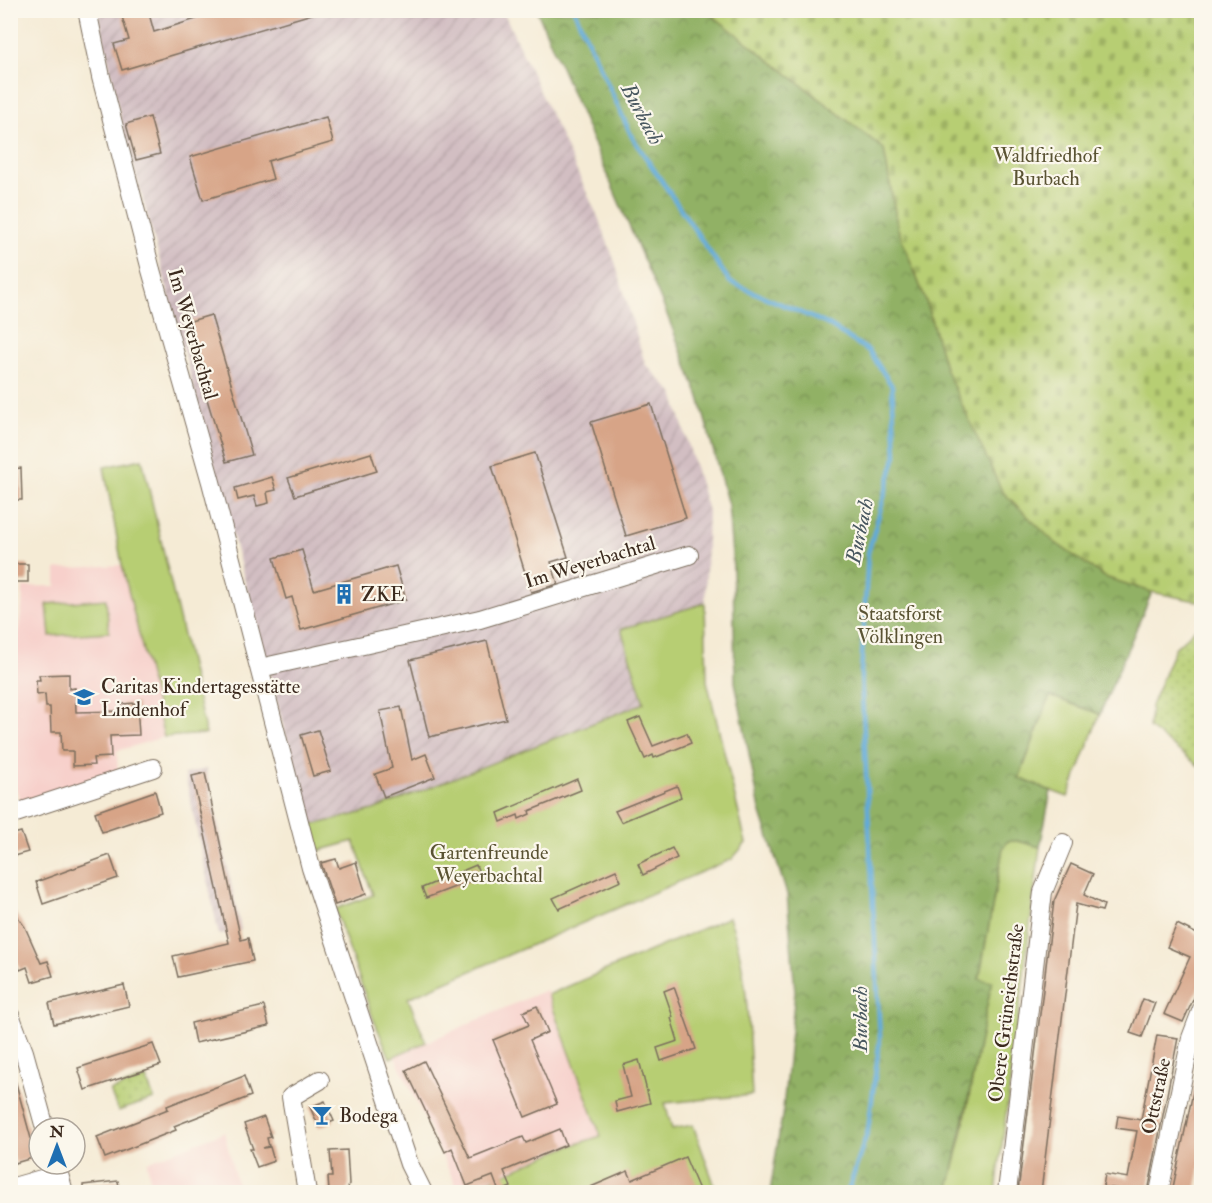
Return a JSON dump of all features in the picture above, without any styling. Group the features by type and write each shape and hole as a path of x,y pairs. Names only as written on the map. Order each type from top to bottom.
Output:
{"street":[{"name":"Im Weyerbachtal","path":"87,10 103,87 260,668 311,868 409,1164 423,1192"},
{"name":"Im Weyerbachtal","path":"260,668 480,619 689,555"},
{"path":"10,815 153,768"},
{"name":"Obere Grüneichstraße","path":"1007,1192 1043,892 1063,843"},
{"name":"Ottstraße","path":"1159,1192 1191,1038 1202,1009"},
{"path":"10,1015 24,1052 42,1116"},
{"path":"307,1192 291,1097 320,1080"},
{"path":"10,1188 40,1176"},
{"path":"59,1176 64,1192"}],"shaded area":[{"path":"98,11 503,11 598,217 615,262 645,364 673,393 708,511 705,603 622,629 644,703 373,810 310,827 122,126"},
{"name":"Caritas Kindertagesstätte Lindenhof","path":"122,565 164,737 117,751 118,772 21,802 13,781 14,657 23,587 56,586 56,569"},
{"path":"206,769 241,930 219,935 185,774"},
{"path":"546,990 601,1136 567,1147 459,1192 395,1056"},
{"path":"224,1132 239,1192 152,1192 147,1162"}],"green space":[{"name":"Staatsforst Völklingen","path":"537,11 707,11 884,149 898,229 926,301 946,370 1053,541 1105,577 1152,592 1100,714 1050,696 1019,778 1051,791 1040,847 1018,841 1008,841 1003,848 979,979 992,982 948,1192 770,1192 783,1109 795,992 787,894 760,810 735,682 733,568 728,505 699,397 666,312"},
{"name":"Waldfriedhof Burbach","path":"707,11 1201,11 1201,602 1152,592 1105,577 1053,541 1002,491 946,370 926,301 898,229 884,149"},
{"path":"142,459 206,734 164,737 122,565 104,467"},
{"path":"106,599 109,632 50,636 47,604"},
{"name":"Gartenfreunde Weyerbachtal","path":"705,603 707,681 746,843 732,859 408,998 426,1042 390,1058 373,1018 335,909 373,895 354,841 318,851 309,826 373,810 644,703 621,629"},
{"path":"1201,629 1202,764 1200,767 1149,728 1151,706 1175,648 1194,630"},
{"path":"1050,696 1100,714 1068,797 1019,779"},
{"path":"1008,841 1018,841 1040,847 996,1192 948,1192 962,1134 991,982 979,980 1003,848"},
{"path":"729,917 741,959 744,982 749,1027 752,1095 665,1103 672,1129 693,1125 717,1192 461,1192 567,1147 601,1136 548,995"},
{"path":"146,1078 154,1099 118,1111 110,1091"}],"building":[{"path":"120,10 148,10 154,32 225,10 311,10 312,14 122,70 114,44 129,40"},
{"path":"150,117 160,154 136,160 126,124"},
{"path":"326,117 333,142 268,161 273,179 203,200 190,157"},
{"path":"211,315 252,455 226,462 184,323"},
{"path":"651,404 686,518 626,536 591,422"},
{"path":"371,453 377,471 295,496 288,478"},
{"path":"535,453 568,557 551,562 558,584 531,592 492,466"},
{"path":"21,468 22,500 10,500 10,469"},
{"path":"272,477 276,490 267,492 269,503 257,506 254,496 238,500 235,488"},
{"name":"ZKE","path":"302,550 314,590 396,566 406,600 301,630 292,597 286,599 274,558"},
{"path":"10,564 28,564 28,582 11,582"},
{"path":"487,641 506,719 429,737 410,660"},
{"path":"69,674 69,689 75,688 76,712 122,711 122,704 137,703 139,735 110,736 111,757 93,758 94,765 73,766 73,751 62,751 61,732 51,732 50,707 46,707 45,694 37,695 36,680 40,680 39,675"},
{"path":"401,707 412,760 426,754 435,777 384,797 375,774 392,768 380,711"},
{"path":"640,717 653,746 687,733 691,743 654,758 653,755 645,759 628,722"},
{"path":"318,730 331,771 313,776 301,735"},
{"path":"205,773 241,940 248,938 253,961 178,977 173,956 229,943 192,776"},
{"path":"577,779 581,790 529,811 530,814 519,819 518,815 501,822 498,813"},
{"path":"677,786 681,797 621,822 615,811"},
{"path":"155,791 161,812 102,832 95,812"},
{"path":"21,832 28,852 10,857 10,835"},
{"path":"672,848 677,858 643,875 638,864"},
{"path":"110,855 118,878 43,904 36,882"},
{"path":"336,859 339,868 356,862 366,894 335,905 321,863"},
{"path":"1071,864 1093,874 1084,895 1104,905 1102,911 1076,904 1041,1192 1018,1192 1054,901"},
{"path":"476,865 481,877 426,898 422,888"},
{"path":"616,870 621,881 559,909 553,898"},
{"path":"10,906 25,927 41,963 48,961 53,976 32,982 27,967 20,970 10,949"},
{"path":"1177,924 1199,935 1202,930 1202,980 1183,1022 1164,1014 1190,957 1167,947"},
{"path":"124,985 129,1006 54,1024 49,1003"},
{"path":"674,987 696,1049 661,1061 657,1048 678,1041 664,991"},
{"path":"1143,999 1155,1003 1142,1037 1130,1033"},
{"path":"264,1006 269,1026 195,1043 191,1023"},
{"path":"537,1006 548,1032 530,1040 557,1104 525,1117 493,1040 529,1025 523,1012"},
{"path":"1157,1035 1178,1038 1148,1192 1127,1192 1127,1190 1103,1187 1105,1174 1128,1178 1137,1131 1116,1128 1118,1116 1141,1120"},
{"path":"153,1044 161,1065 85,1090 78,1068"},
{"path":"639,1060 650,1103 617,1112 615,1101 631,1097 623,1065"},
{"path":"424,1061 470,1158 523,1137 526,1143 560,1129 566,1145 504,1171 511,1187 499,1192 493,1176 467,1186 452,1148 445,1152 406,1070"},
{"path":"1197,1073 1202,1073 1202,1157 1195,1192 1172,1192"},
{"path":"10,1076 14,1076 27,1124 27,1160 15,1163 10,1145"},
{"path":"244,1076 251,1096 174,1126 176,1130 105,1158 97,1137 168,1109 167,1106"},
{"name":"Bodega","path":"325,1101 334,1121 319,1127 310,1107"},
{"path":"264,1117 271,1137 267,1138 269,1146 263,1148 270,1147 274,1161 257,1167 244,1124"},
{"path":"347,1150 349,1184 347,1192 329,1192 328,1177 332,1177 330,1151"},
{"path":"685,1157 700,1192 579,1192 628,1171 632,1180"},
{"path":"118,1181 120,1192 83,1192 83,1185"}],"waterway":[{"name":"Burbach","path":"574,10 632,137 730,282 827,324 869,351 892,386 896,455 868,553 861,674 880,1038 868,1130 848,1192"}],"place":[{"name":"ZKE","path":"344,594"},
{"name":"Caritas Kindertagesstätte Lindenhof","path":"84,697"},
{"name":"Bodega","path":"322,1115"}]}
